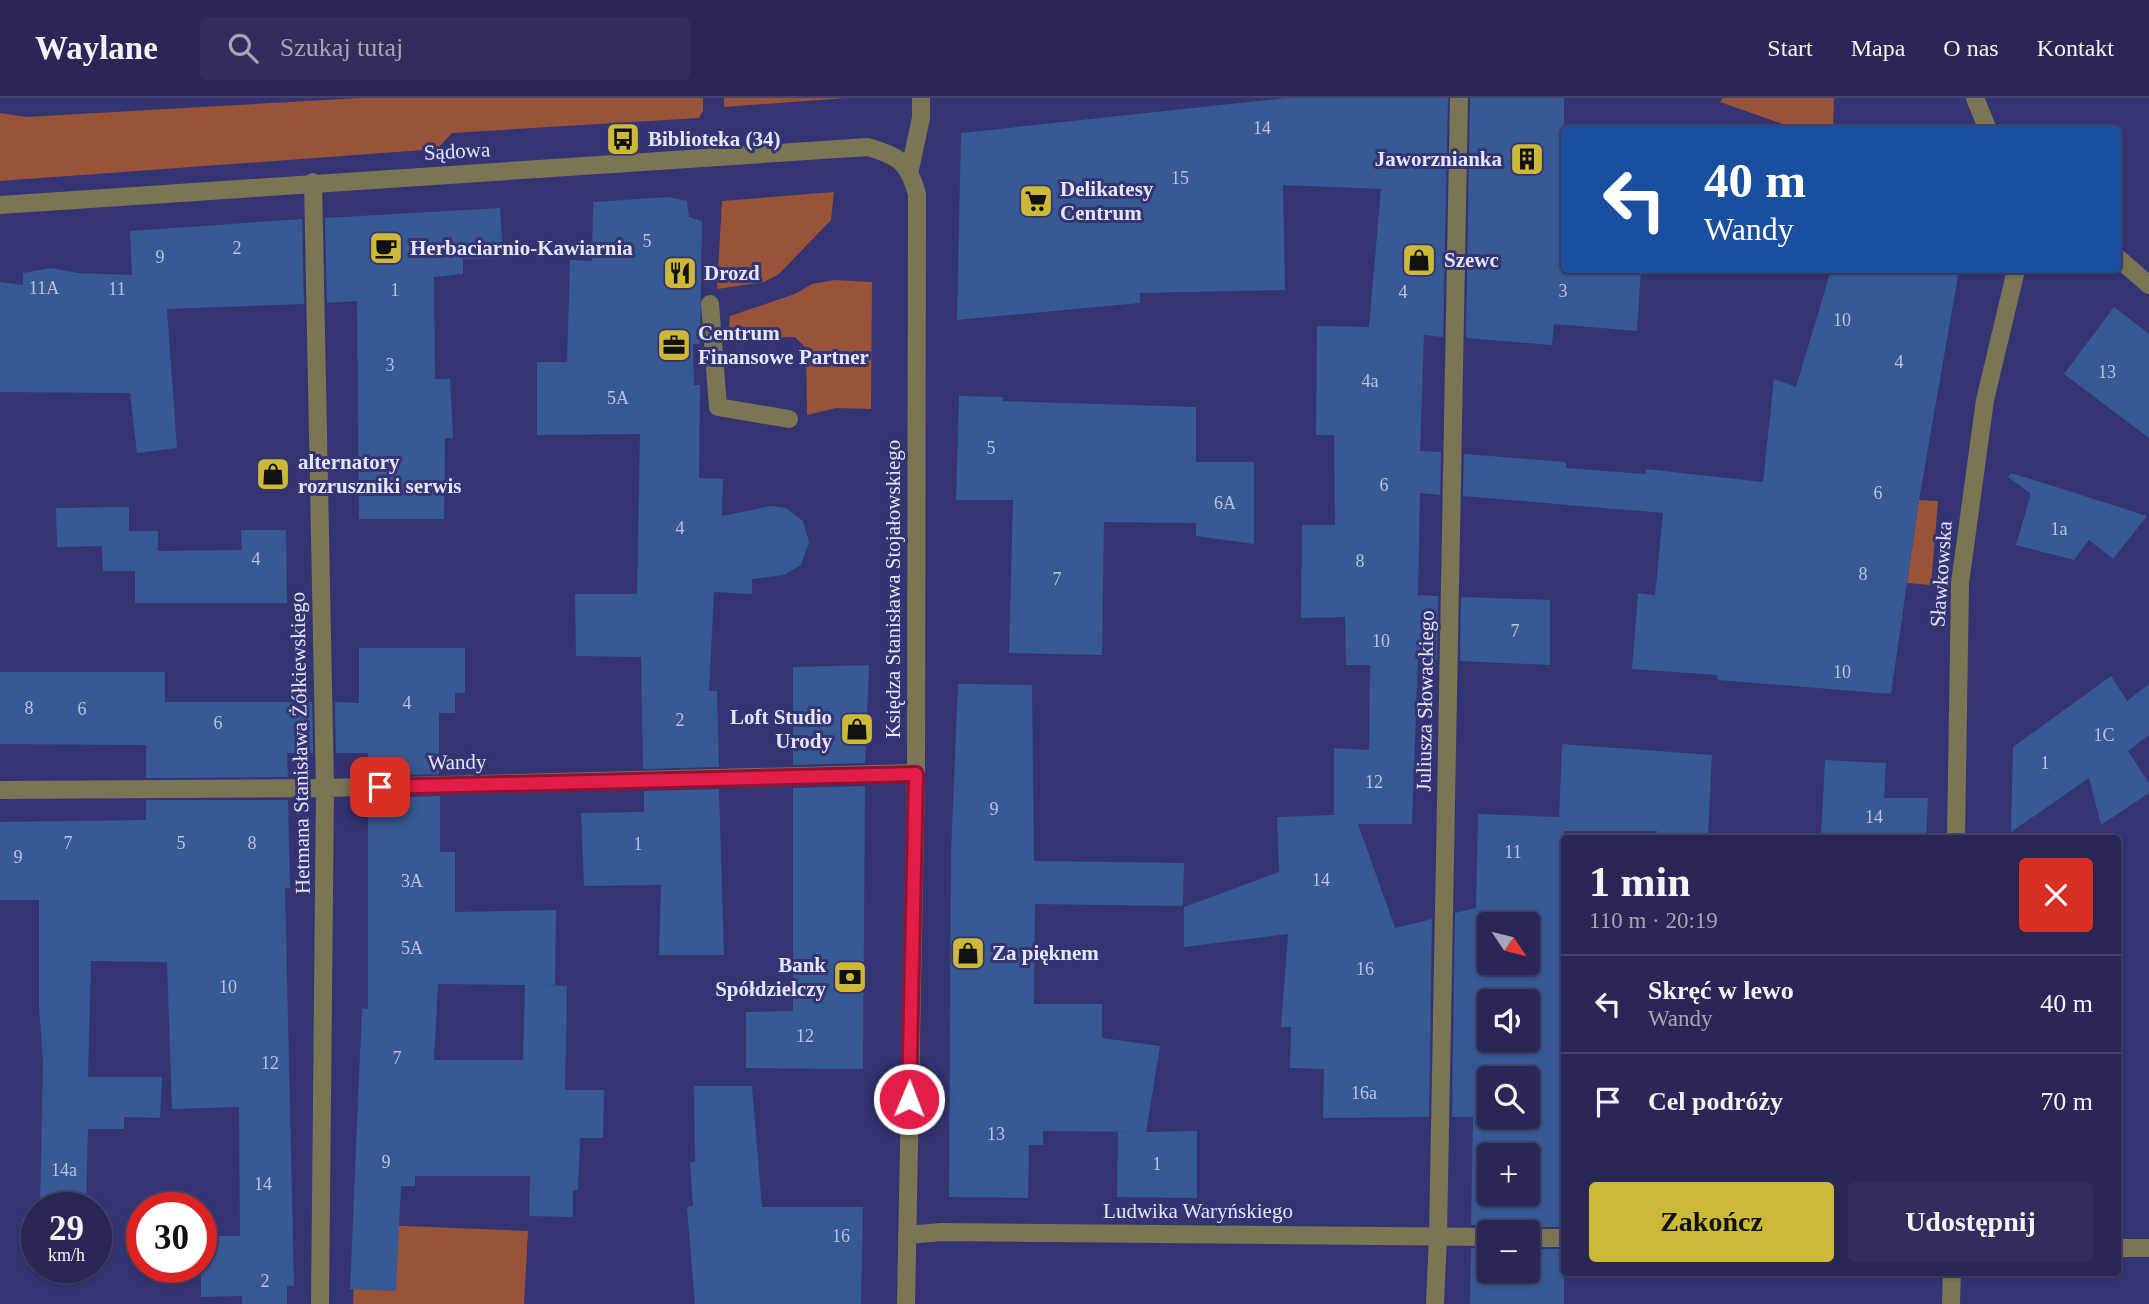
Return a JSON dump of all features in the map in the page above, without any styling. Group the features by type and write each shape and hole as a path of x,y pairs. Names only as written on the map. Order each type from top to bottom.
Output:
{"street":[{"path":"910,169 921,98"},
{"name":"Juliusza Słowackiego","path":"1435,1304 1459,98"},
{"path":"1975,98 1987,126"},
{"name":"Sądowa","path":"0,205 313,182 868,148 892,155 910,169"},
{"name":"Księdza Stanisława Stojałowskiego","path":"906,1304 916,774 917,194 910,169"},
{"name":"Hetmana Stanisława Żółkiewskiego","path":"313,182 325,788 320,1304"},
{"path":"2121,261 2149,285"},
{"name":"Sławkowska","path":"1956,835 1960,583 1985,400 2015,273"},
{"path":"710,304 718,407 789,419"},
{"name":"Wandy","path":"0,790 325,788 916,774"},
{"name":"Ludwika Waryńskiego","path":"907,1235 941,1232 1477,1237"},
{"path":"1540,1238 1561,1238"},
{"path":"2121,1248 2149,1248"},
{"path":"1951,1304 1952,1276"}],"shaded area":[{"path":"360,98 703,98 703,111 699,118 452,133 437,149 0,181 0,113 26,117"},
{"path":"724,98 846,98 724,107"},
{"path":"1723,98 1834,98 1833,126 1788,126 1720,102"},
{"path":"834,192 831,220 779,274 764,282 717,289 722,201"},
{"path":"835,280 872,282 871,409 836,408 807,415 806,348 795,337 728,339 730,316 795,294 812,284"},
{"path":"1919,500 1938,501 1931,585 1907,583"},
{"path":"357,1224 528,1231 524,1304 353,1304"}],"building":[{"path":"1287,98 1448,98 1443,337 1424,335 1420,451 1441,452 1440,495 1420,493 1418,595 1438,596 1437,660 1418,659 1412,824 1358,824 1395,928 1432,919 1429,1117 1323,1118 1324,1069 1290,1068 1291,1027 1281,1027 1288,934 1184,947 1184,907 1279,872 1277,817 1334,815 1334,748 1369,750 1370,665 1346,665 1345,617 1301,618 1302,525 1335,525 1334,435 1316,435 1317,326 1369,327 1381,189 1283,185 1285,290 1140,293 1140,303 957,320 961,133"},
{"path":"1470,98 1564,98 1564,126 1561,126 1561,273 1641,273 1637,331 1554,324 1552,345 1466,338"},
{"path":"668,197 687,201 689,217 702,221 700,344 693,344 694,385 700,385 699,478 723,479 722,516 771,506 786,508 803,521 809,542 801,565 784,575 752,579 752,594 714,592 709,691 717,691 719,767 643,769 641,657 576,656 575,594 637,594 640,434 537,435 537,362 567,362 570,260 592,261 593,202"},
{"path":"500,208 503,258 463,259 463,274 434,277 435,379 450,379 453,438 445,438 444,519 359,519 357,301 327,303 325,218"},
{"path":"302,219 304,304 167,309 177,448 137,453 130,393 0,392 0,282 23,285 23,273 51,268 78,273 132,275 130,231"},
{"path":"1830,273 1958,273 1919,500 1891,694 1718,680 1717,675 1632,669 1638,593 1655,595 1663,513 1463,496 1464,454 1566,462 1566,468 1646,474 1646,469 1763,482 1774,379 1796,387"},
{"path":"2114,307 2149,334 2149,438 2064,374"},
{"path":"959,396 1003,397 1002,401 1196,407 1196,462 1254,462 1254,544 1196,536 1196,523 1104,522 1102,655 1009,653 1013,500 956,500"},
{"path":"2011,473 2147,516 2113,559 2089,540 2074,560 2016,545 2031,494 2008,477"},
{"path":"129,507 129,531 158,531 158,551 242,550 241,530 286,530 287,603 135,603 135,571 103,571 102,546 57,547 56,508"},
{"path":"1461,597 1550,600 1550,665 1460,661"},
{"path":"359,648 465,648 465,693 455,693 455,713 439,713 439,774 368,776 368,753 336,753 335,702 359,703"},
{"path":"869,665 865,763 793,765 793,667"},
{"path":"0,672 165,672 165,702 312,702 313,753 287,753 288,777 146,778 146,745 0,744"},
{"path":"2111,676 2127,701 2149,684 2149,735 2128,751 2149,783 2149,793 2101,825 2089,778 2011,832 2013,747"},
{"path":"958,684 1032,685 1034,861 1184,863 1183,906 1035,904 1034,1004 1102,1004 1102,1038 1160,1046 1146,1132 1197,1131 1197,1198 1117,1197 1118,1132 1144,1132 1043,1131 1043,1145 1029,1145 1028,1198 949,1197 951,855"},
{"path":"1562,744 1712,755 1708,835 1657,835 1657,831 1564,831 1564,835 1561,835 1561,1227 1540,1227 1540,1220 1477,1220 1477,1225 1471,1225 1473,1117 1452,1117 1455,913 1476,908 1478,814 1559,817"},
{"path":"1825,760 1886,763 1884,798 1928,798 1926,835 1821,835"},
{"path":"865,786 863,1069 746,1068 746,1012 793,1011 793,788"},
{"path":"719,789 724,955 659,955 661,885 584,886 581,813 644,812 644,791"},
{"path":"440,796 440,852 455,852 455,912 556,910 555,985 542,985 567,986 565,1090 604,1090 603,1138 580,1138 578,1190 573,1190 573,1217 529,1216 530,1176 415,1176 415,1186 401,1186 396,1291 350,1289 362,1008 368,1009 368,798","holes":["438,984 525,985 523,1060 434,1060"]},
{"path":"146,800 288,800 290,888 285,888 294,1286 287,1286 287,1304 242,1304 242,1296 201,1297 201,1283 217,1283 217,1236 240,1236 239,1107 172,1109 167,962 91,961 88,1077 162,1077 160,1118 124,1117 124,1129 88,1129 86,1192 40,1192 43,1061 39,1007 39,900 0,900 0,822 146,820"},
{"path":"694,1086 752,1086 762,1207 863,1207 861,1304 695,1304 687,1207 693,1206 690,1162 695,1162"},
{"path":"1471,1248 1477,1248 1477,1283 1540,1283 1540,1249 1561,1249 1564,1304 1470,1304"}],"place":[{"name":"Biblioteka (34)","path":"623,139"},
{"name":"Jaworznianka","path":"1527,159"},
{"name":"Delikatesy Centrum","path":"1036,201"},
{"name":"Herbaciarnio-Kawiarnia","path":"386,248"},
{"name":"Szewc","path":"1419,260"},
{"name":"Drozd","path":"680,273"},
{"name":"Centrum Finansowe Partner","path":"674,345"},
{"name":"alternatory rozruszniki serwis","path":"273,474"},
{"name":"Loft Studio Urody","path":"857,729"},
{"name":"Za pięknem","path":"968,953"},
{"name":"Bank Spółdzielczy","path":"850,977"}],"route":[{"path":"380,787 916,774 909,1099"}]}
